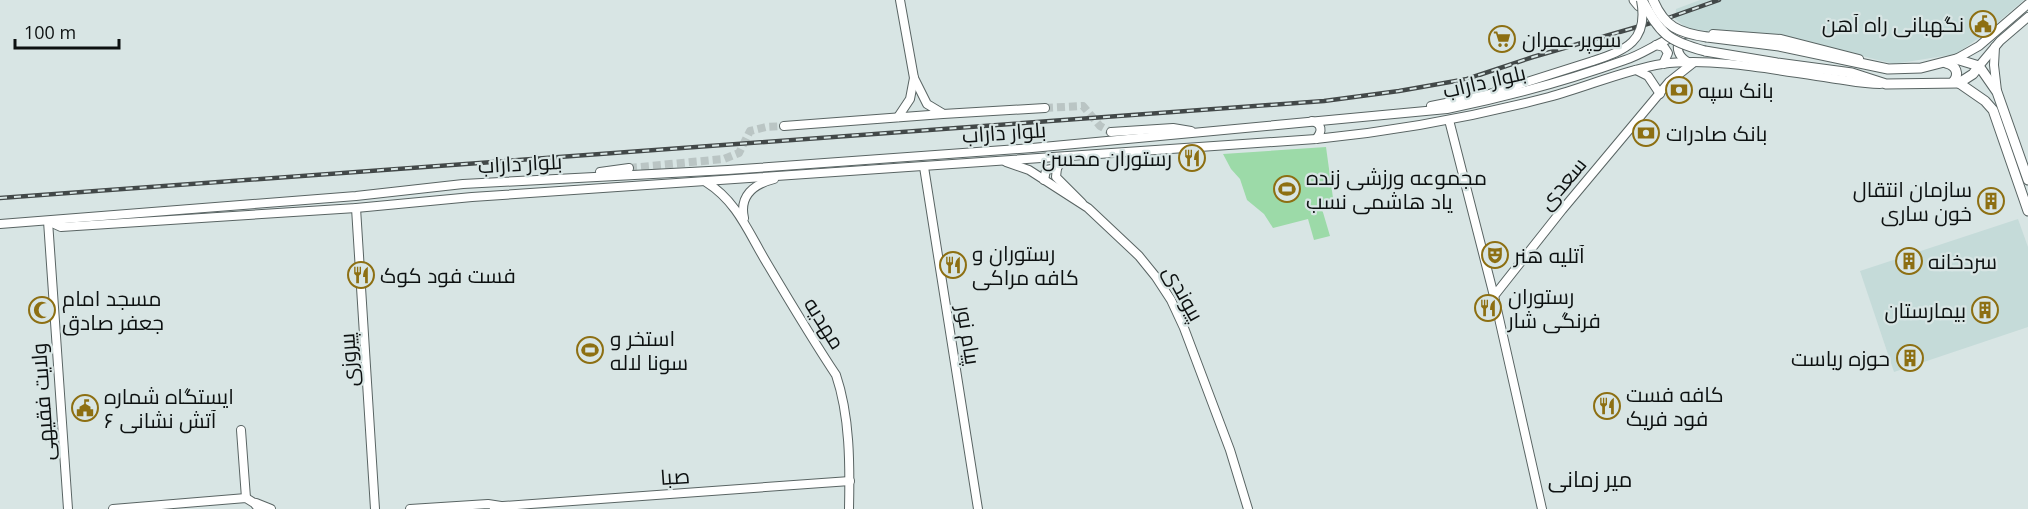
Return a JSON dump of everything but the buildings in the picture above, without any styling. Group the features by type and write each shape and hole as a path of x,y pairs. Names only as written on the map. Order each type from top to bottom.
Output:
{"main road":[{"path":"900,0 915,78 927,104 943,114"},
{"path":"1634,0 1639,6 1646,8 1652,5 1654,0"},
{"path":"1641,0 1659,29 1669,38 1685,46 1852,74 1886,84"},
{"path":"1377,115 1486,95 1621,52 1635,39 1644,16 1641,0"},
{"path":"1654,0 1658,13 1666,23 1692,35 1779,46 1888,69"},
{"path":"1956,59 1979,46 2028,4"},
{"path":"1956,82 1973,74 1995,47 2028,16"},
{"path":"1685,34 1679,41 1678,50 1681,58 1691,63"},
{"name":"بلوار داراب","path":"0,224 356,196 471,183 740,169 1032,148 1447,110 1507,97 1628,59 1672,36 1685,34 1781,39 1852,57 1888,69 1922,68 1956,59"},
{"path":"1656,45 1664,47 1668,53 1663,64"},
{"path":"1995,47 1997,92 2028,180"},
{"path":"1956,59 1979,66 1997,92"},
{"path":"1946,63 1950,63 1956,70 1956,82"},
{"name":"بلوار داراب","path":"48,221 61,227 356,208 472,197 1316,139 1449,120 1552,97 1636,70 1663,64 1743,66 1886,84 1956,82"},
{"path":"898,117 910,99 915,78"},
{"path":"1956,82 1980,97 1993,110 2028,211"},
{"path":"784,126 1045,108"},
{"path":"1351,117 1343,127 1348,134 1353,135"},
{"path":"1312,121 1318,123 1321,128 1321,134 1316,139"},
{"path":"1110,132 1173,128 1203,133"},
{"name":"پیام نور","path":"924,167 978,509"},
{"path":"566,179 629,168"},
{"path":"506,182 506,195"},
{"path":"471,183 472,197"}],"street":[{"name":"سعدی","path":"1494,296 1562,210 1674,76 1691,63"},
{"path":"1636,70 1648,76 1660,94"},
{"path":"1449,120 1494,296 1542,509"},
{"path":"1044,180 1046,170 1056,168 1065,157"},
{"name":"پیوندی","path":"1004,162 1025,168 1088,208 1139,256 1171,300 1184,328 1230,450 1248,509"},
{"path":"1056,168 1058,181 1088,208"},
{"path":"746,226 743,204 748,193 758,183 778,177"},
{"name":"مهدیه","path":"706,182 726,196 836,375 844,413 850,481 849,509"},
{"name":"پیروزی","path":"356,208 375,509"},
{"name":"ولایت فقیهی","path":"48,221 68,509"},
{"path":"240,430 246,498"},
{"name":"صبا","path":"410,509 488,504 503,506 850,481"},
{"path":"113,509 246,498 256,506 271,509"},
{"name":"صبا","path":"494,509 503,506"}],"shaded area":[{"path":"1700,0 2024,0 1983,35 1956,54 1894,64 1773,36 1688,29 1675,19 1676,9"},
{"path":"2018,219 2028,247 2028,327 1894,372 1860,271"}],"green space":[{"name":"مجموعه ورزشی زنده یاد هاشمی نسب","path":"1326,147 1333,198 1322,209 1330,236 1314,240 1308,219 1273,228 1264,214 1247,200 1240,179 1231,169 1223,154"}],"tunnel":[{"path":"1045,108 1083,106 1100,126 1111,132"},
{"path":"629,168 724,159 739,153 750,131 784,126"}],"railway":[{"path":"0,198 1324,101 1467,79 1533,57 1668,18 1719,0"}],"place":[{"name":"نگهبانی راه آهن","path":"1983,24"},
{"name":"سوپر عمران","path":"1502,39"},
{"name":"بانک سپه","path":"1679,90"},
{"name":"بانک صادرات","path":"1646,133"},
{"name":"رستوران محسن","path":"1192,158"},
{"name":"مجموعه ورزشی زنده یاد هاشمی نسب","path":"1287,189"},
{"name":"سازمان انتقال خون ساری","path":"1991,201"},
{"name":"آتلیه هنر","path":"1495,255"},
{"name":"سردخانه","path":"1909,261"},
{"name":"رستوران و کافه مراکی","path":"953,265"},
{"name":"فست فود کوک","path":"361,275"},
{"name":"رستوران فرنگی شار","path":"1488,308"},
{"name":"مسجد امام جعفر صادق","path":"42,310"},
{"name":"بیمارستان","path":"1985,310"},
{"name":"استخر و سونا لاله","path":"590,350"},
{"name":"حوزه ریاست","path":"1910,358"},
{"name":"کافه فست فود فریک","path":"1607,406"},
{"name":"ایستگاه شماره ۶ آتش نشانی","path":"85,408"}],"district":[{"name":"میر زمانی","path":"1590,478"}]}
